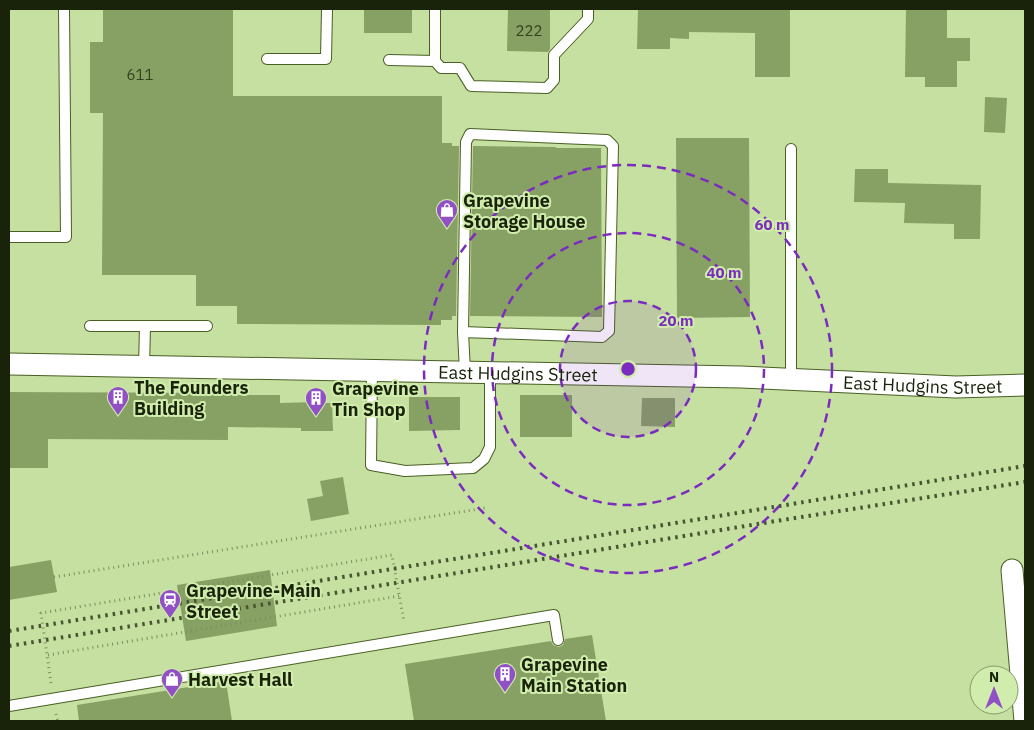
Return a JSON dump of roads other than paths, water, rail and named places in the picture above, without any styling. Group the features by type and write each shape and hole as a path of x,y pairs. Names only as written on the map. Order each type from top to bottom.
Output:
{"street":[{"name":"East Hudgins Street","path":"9,364 741,376 956,387 1025,385"},
{"path":"1012,570 1020,601 1025,721"}],"lane":[{"path":"9,237 66,237 64,9"},
{"path":"267,59 326,59 326,9"},
{"path":"436,9 436,61 441,68 460,68 471,86 547,88 554,80 554,55 588,19 588,9"},
{"path":"389,60 436,61"},
{"path":"464,332 602,337 609,331 613,146 606,140 470,134 466,142 464,332 465,372"},
{"path":"791,149 791,379"},
{"path":"90,326 207,326"},
{"path":"144,367 145,326"},
{"path":"372,371 371,465 406,471 473,468 484,459 490,447 490,372"},
{"path":"9,706 554,615 558,640"}],"railway":[{"path":"9,631 1025,466"},
{"path":"9,646 1025,482"}],"place":[{"name":"Grapevine Storage House","path":"447,229"},
{"name":"The Founders Building","path":"118,416"},
{"name":"Grapevine Tin Shop","path":"316,417"},
{"name":"Grapevine-Main Street","path":"170,619"},
{"name":"Grapevine Main Station","path":"505,693"},
{"name":"Harvest Hall","path":"172,698"}]}
